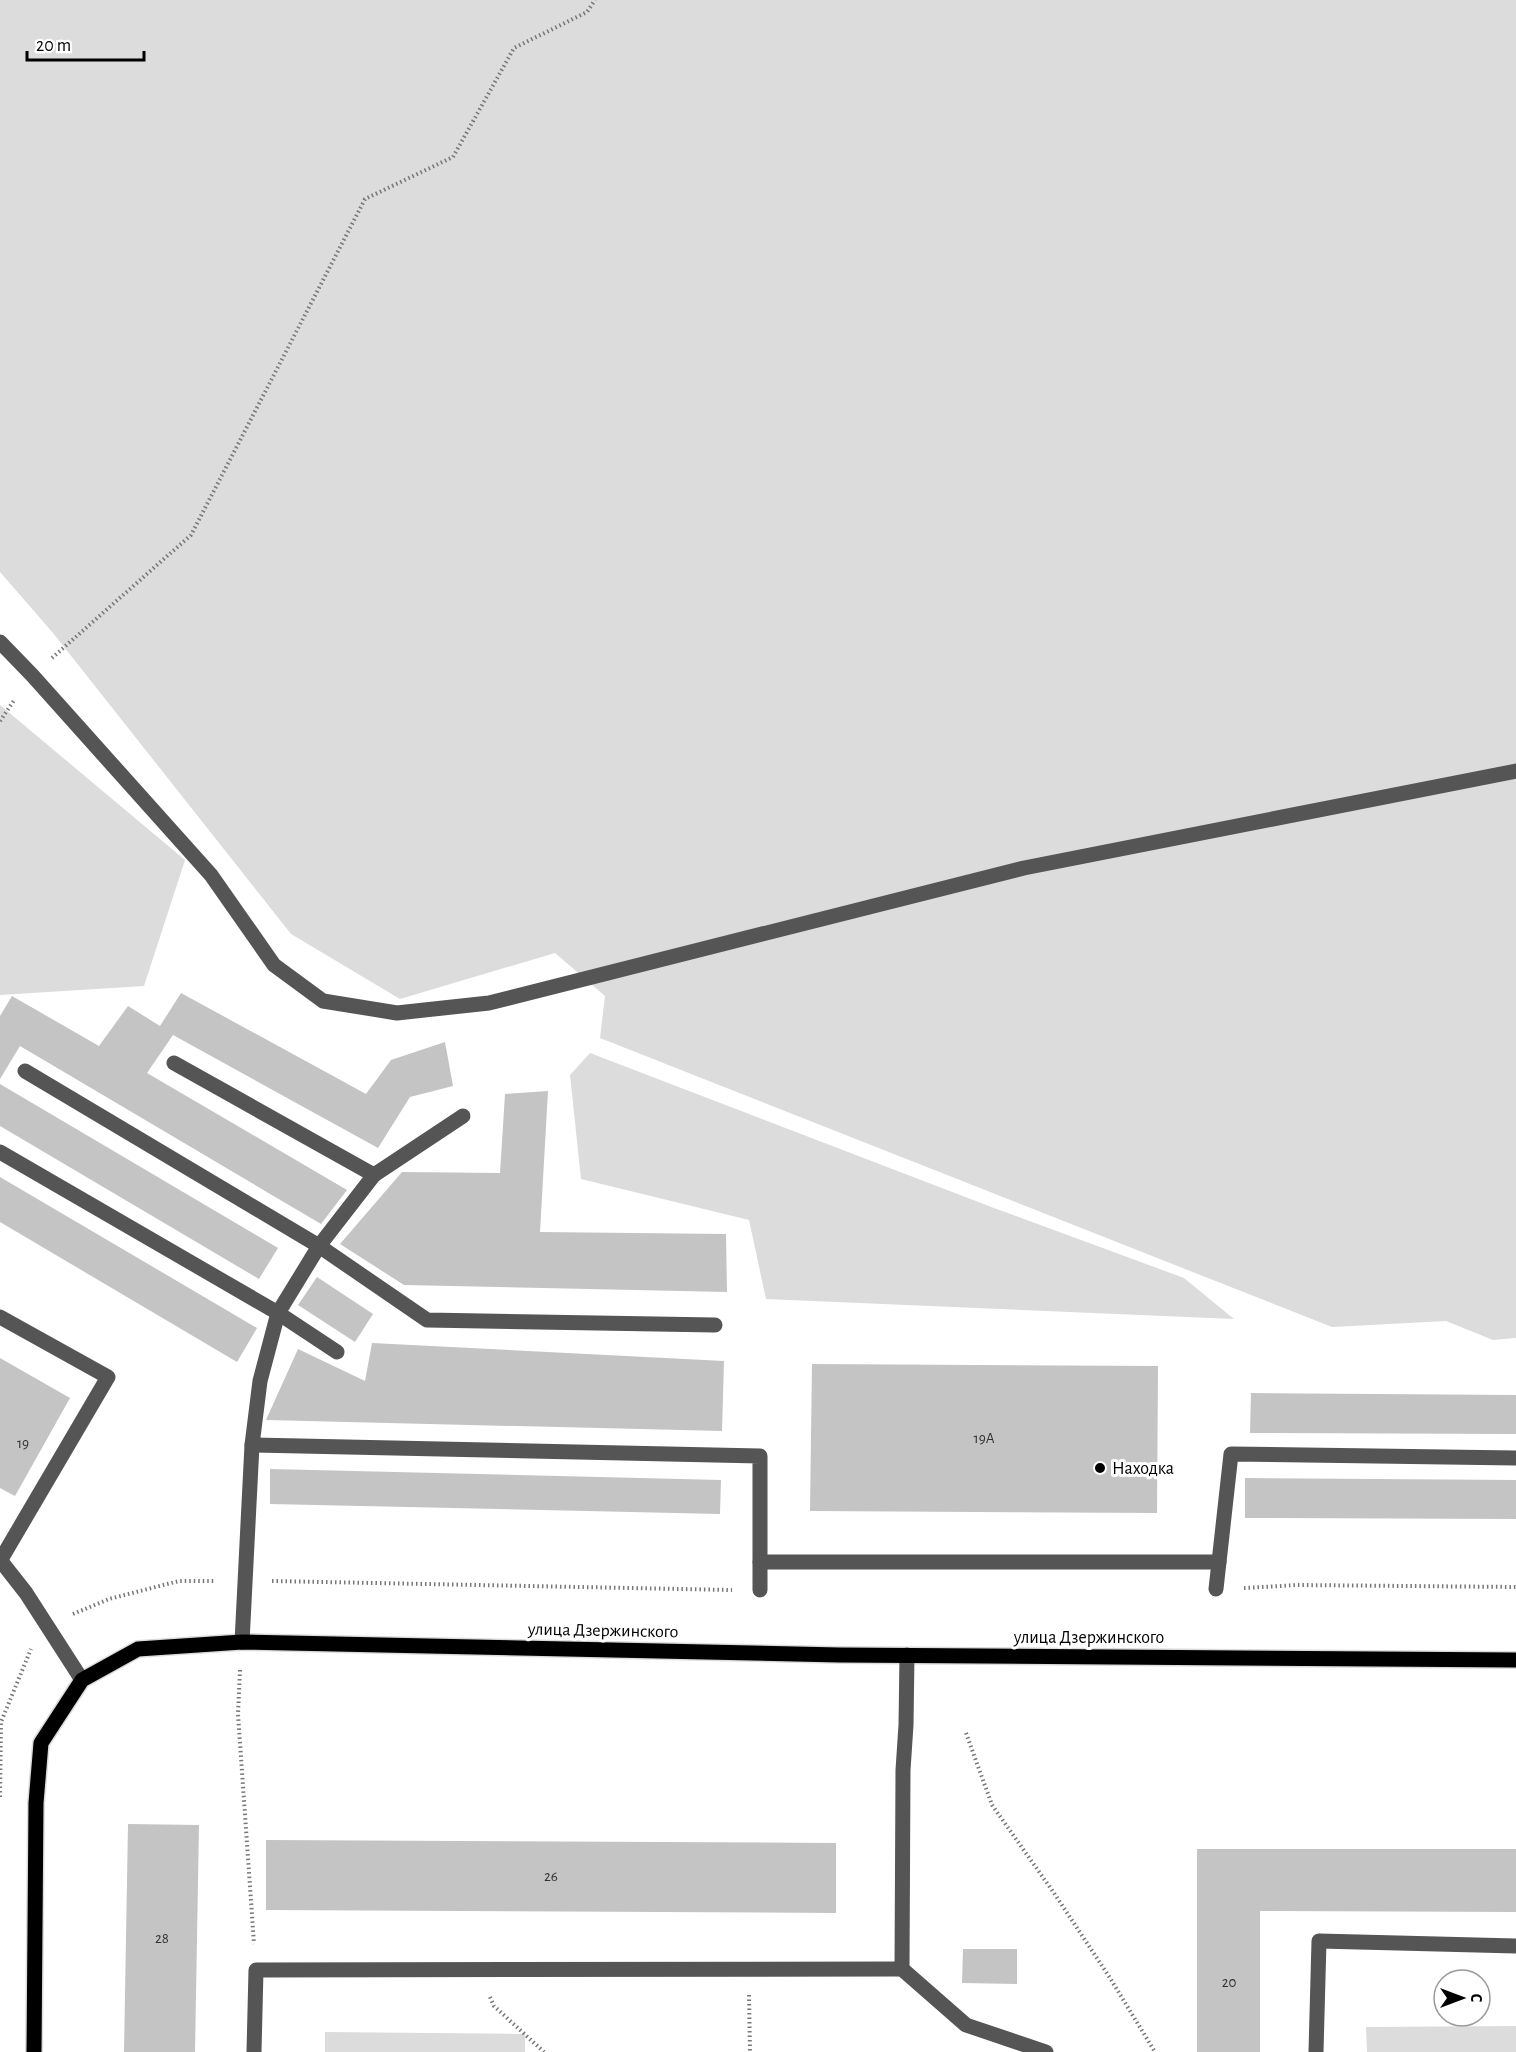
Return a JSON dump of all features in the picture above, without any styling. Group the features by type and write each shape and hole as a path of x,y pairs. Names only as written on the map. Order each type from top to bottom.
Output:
{"main road":[{"name":"улица Дзержинского","path":"34,2052 36,1803 41,1743 82,1680 138,1649 242,1642 907,1655 1516,1660"}],"street":[{"path":"0,642 211,875 274,965 323,1001 397,1013 489,1003 1024,868 1516,771"},
{"path":"174,1063 374,1175"},
{"path":"25,1071 319,1246 426,1320 715,1325"},
{"path":"242,1642 252,1445 260,1381 278,1313 319,1246 374,1175 463,1116"},
{"path":"0,1152 278,1313 337,1352"},
{"path":"0,1317 108,1377 0,1560 26,1593 82,1680"},
{"path":"252,1445 760,1456 760,1590"},
{"path":"1216,1589 1231,1454 1516,1458"},
{"path":"760,1562 1220,1562"},
{"path":"902,1969 903,1770 907,1655"},
{"path":"1316,2052 1319,1941 1516,1946"},
{"path":"254,2052 256,1970 902,1969 966,2025 1046,2052"}],"path":[{"path":"32,675 191,535 365,199 453,157 514,48 587,12 595,0"},
{"path":"242,1642 238,1714 256,1970"},
{"path":"966,1733 992,1805 1054,1893 1155,2052"},
{"path":"481,1971 494,2006 544,2052"},
{"path":"749,1971 750,2052"}],"shaded area":[{"path":"0,0 1516,0 1516,1338 1493,1340 1446,1321 1332,1327 600,1038 605,996 555,953 400,999 291,934 53,633 0,572"},
{"path":"0,705 185,860 144,986 0,995"},
{"path":"590,1053 994,1208 1184,1278 1234,1319 766,1299 749,1220 581,1179 570,1075"},
{"path":"1492,2026 1516,2026 1516,2052 1367,2052 1366,2027 1492,2028"},
{"path":"325,2032 525,2034 525,2052 325,2052"}],"building":[{"path":"181,993 366,1094 391,1060 445,1042 453,1086 410,1097 378,1148 173,1035 147,1073 347,1190 321,1224 20,1046 0,1079 0,1016 12,996 99,1046 128,1006 160,1026"},
{"path":"0,1084 278,1248 259,1279 0,1126"},
{"path":"548,1091 540,1232 726,1234 727,1292 404,1285 340,1244 402,1172 500,1173 505,1094"},
{"path":"0,1177 257,1328 237,1362 0,1222"},
{"path":"317,1277 373,1314 355,1342 298,1305"},
{"path":"372,1343 724,1361 722,1431 266,1420 298,1349 365,1381"},
{"path":"0,1358 70,1398 15,1496 0,1488"},
{"path":"812,1364 1158,1366 1157,1513 810,1511"},
{"path":"1251,1393 1516,1395 1516,1434 1250,1433"},
{"path":"270,1469 721,1480 720,1514 270,1504"},
{"path":"1245,1478 1516,1480 1516,1519 1245,1518"},
{"path":"128,1824 199,1825 195,2052 124,2052"},
{"path":"266,1840 836,1843 836,1913 266,1910"},
{"path":"1197,1849 1516,1849 1516,1912 1260,1911 1260,2052 1197,2052"},
{"path":"963,1949 1017,1949 1017,1984 962,1983"}],"place":[{"name":"Находка","path":"1100,1468"}]}
